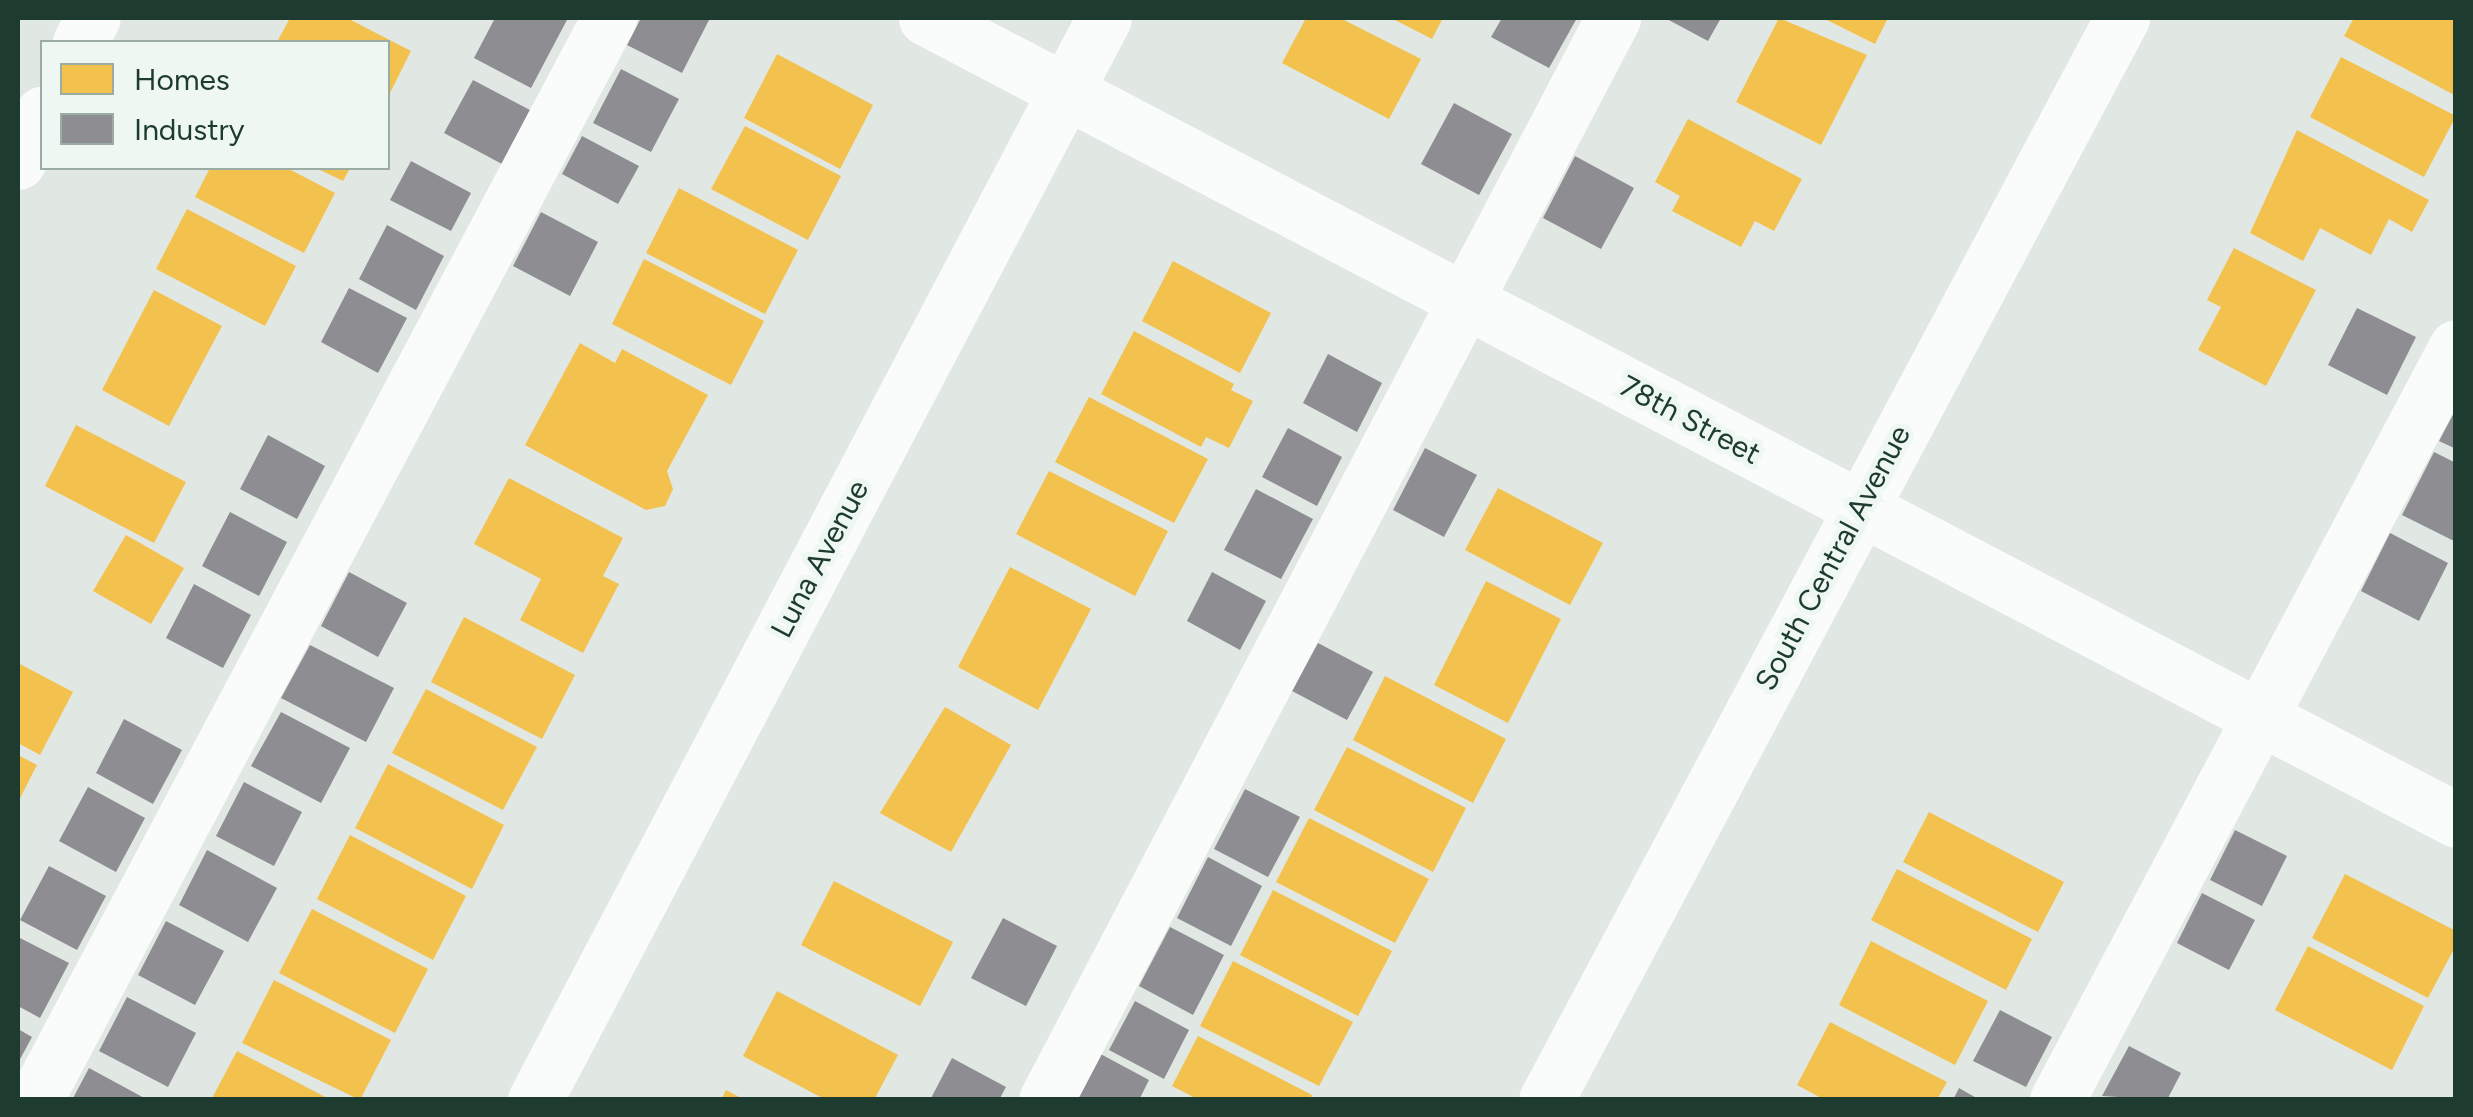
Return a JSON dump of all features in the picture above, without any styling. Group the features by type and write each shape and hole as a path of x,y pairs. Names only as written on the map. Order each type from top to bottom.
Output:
{"street":[{"path":"81,40 93,18"},
{"path":"35,1100 609,18"},
{"name":"78th Street","path":"926,18 1858,510 2456,820"},
{"name":"Luna Avenue","path":"535,1100 1104,18"},
{"path":"1046,1100 1614,18"},
{"name":"South Central Avenue","path":"1546,1100 2122,18"},
{"path":"18,162 40,118"},
{"path":"2057,1100 2456,347"}],"building: Homes":[{"path":"290,18 347,18 390,40 278,40"},
{"path":"1306,18 1340,18 1421,59 1389,119 1282,63"},
{"path":"1391,18 1443,18 1432,39"},
{"path":"1779,18 1867,55 1821,145 1736,102"},
{"path":"1823,18 1888,18 1875,44"},
{"path":"2354,18 2456,18 2456,96 2344,36"},
{"path":"390,40 411,51 390,93"},
{"path":"777,54 873,105 840,169 744,118"},
{"path":"2341,57 2456,116 2424,177 2310,117"},
{"path":"1688,119 1802,179 1774,231 1755,221 1741,247 1672,211 1680,196 1655,182"},
{"path":"745,126 841,176 808,240 711,189"},
{"path":"2297,130 2429,200 2412,232 2389,219 2371,255 2320,228 2303,261 2250,233"},
{"path":"209,170 291,170 335,193 304,253 195,197"},
{"path":"320,170 349,170 343,181"},
{"path":"679,188 798,250 765,314 646,253"},
{"path":"187,209 296,266 265,326 156,269"},
{"path":"2234,248 2316,290 2266,386 2198,350 2221,307 2207,300"},
{"path":"644,259 764,321 731,385 612,324"},
{"path":"1173,261 1271,313 1240,373 1142,321"},
{"path":"154,290 222,326 169,426 102,390"},
{"path":"1134,331 1234,384 1231,390 1253,401 1229,448 1206,437 1201,447 1101,394"},
{"path":"580,343 615,363 622,349 708,395 667,471 673,489 665,506 646,510 525,445"},
{"path":"1089,397 1208,459 1174,523 1055,462"},
{"path":"76,425 186,482 154,543 45,486"},
{"path":"1049,471 1168,531 1135,596 1016,534"},
{"path":"509,478 623,538 603,576 619,584 583,653 520,620 541,579 474,544"},
{"path":"1498,488 1603,543 1570,605 1465,550"},
{"path":"126,535 184,568 151,624 93,591"},
{"path":"1010,567 1091,609 1038,710 958,667"},
{"path":"1486,581 1561,619 1508,723 1434,685"},
{"path":"464,617 575,675 542,739 431,682"},
{"path":"18,663 73,692 40,755 18,743"},
{"path":"1385,676 1506,739 1473,803 1353,740"},
{"path":"426,689 537,747 503,810 392,753"},
{"path":"945,707 1011,745 951,852 880,813"},
{"path":"1347,747 1466,808 1433,872 1314,810"},
{"path":"18,755 37,765 18,802"},
{"path":"388,764 504,825 472,889 355,828"},
{"path":"1929,812 2064,882 2038,932 1903,862"},
{"path":"1309,818 1429,879 1395,943 1276,882"},
{"path":"350,835 466,896 433,960 317,899"},
{"path":"1897,869 2032,939 2006,990 1871,920"},
{"path":"2345,874 2456,931 2456,945 2428,998 2312,938"},
{"path":"834,881 953,942 920,1006 801,945"},
{"path":"1273,890 1392,951 1358,1016 1240,955"},
{"path":"312,909 428,969 395,1033 279,973"},
{"path":"1871,941 1988,1001 1955,1065 1839,1005"},
{"path":"2308,946 2424,1006 2392,1070 2275,1010"},
{"path":"1233,961 1353,1022 1319,1086 1200,1026"},
{"path":"274,980 391,1040 360,1100 242,1043"},
{"path":"777,991 898,1055 874,1100 826,1100 743,1056"},
{"path":"1830,1022 1947,1082 1937,1100 1825,1100 1797,1085"},
{"path":"1198,1036 1312,1095 1310,1100 1199,1100 1172,1086"},
{"path":"237,1051 331,1100 211,1100"},
{"path":"726,1090 745,1100 721,1100"}],"building: Industry":[{"path":"495,18 568,18 531,88 474,58"},
{"path":"641,18 710,18 682,73 627,45"},
{"path":"1502,18 1577,18 1549,68 1491,37"},
{"path":"1665,18 1721,18 1708,41"},
{"path":"621,69 679,99 651,152 593,123"},
{"path":"473,80 530,110 502,164 444,133"},
{"path":"1454,103 1512,134 1479,195 1421,164"},
{"path":"582,136 639,166 618,204 562,174"},
{"path":"1575,156 1634,188 1601,249 1543,218"},
{"path":"411,161 471,193 451,231 390,200"},
{"path":"541,212 598,242 570,296 513,266"},
{"path":"387,225 444,256 416,310 359,279"},
{"path":"349,288 407,318 378,373 321,342"},
{"path":"2357,308 2416,337 2387,395 2328,365"},
{"path":"1328,354 1382,383 1357,432 1303,403"},
{"path":"2456,409 2456,449 2439,441"},
{"path":"1288,428 1342,457 1317,506 1262,477"},
{"path":"268,435 325,466 297,519 240,489"},
{"path":"1425,448 1477,475 1444,537 1393,510"},
{"path":"2434,452 2456,463 2456,542 2402,515"},
{"path":"1256,489 1313,519 1281,579 1224,550"},
{"path":"230,512 287,542 259,596 202,566"},
{"path":"2390,533 2448,563 2419,621 2361,591"},
{"path":"349,572 407,603 378,657 321,626"},
{"path":"1212,572 1266,601 1240,650 1187,621"},
{"path":"194,584 251,615 223,668 166,638"},
{"path":"1318,643 1373,672 1347,720 1292,691"},
{"path":"310,645 394,688 366,742 281,698"},
{"path":"281,712 350,748 321,803 251,766"},
{"path":"124,719 182,750 153,804 96,773"},
{"path":"244,782 302,812 274,866 216,836"},
{"path":"88,787 145,818 116,872 59,841"},
{"path":"1245,789 1300,817 1268,877 1214,849"},
{"path":"2235,830 2287,856 2262,906 2210,880"},
{"path":"207,850 277,888 248,942 179,905"},
{"path":"1208,857 1262,886 1231,946 1177,918"},
{"path":"49,866 106,896 77,950 20,920"},
{"path":"2202,893 2255,920 2229,970 2177,943"},
{"path":"1003,918 1057,946 1026,1006 971,978"},
{"path":"166,921 224,951 195,1005 138,975"},
{"path":"1170,927 1224,955 1193,1015 1139,986"},
{"path":"18,937 69,963 40,1018 18,1006"},
{"path":"127,997 196,1033 168,1087 99,1051"},
{"path":"1135,1001 1189,1030 1164,1079 1109,1050"},
{"path":"2000,1010 2052,1037 2026,1087 1973,1061"},
{"path":"18,1029 32,1037 18,1063"},
{"path":"2129,1046 2181,1073 2167,1100 2102,1096"},
{"path":"1095,1051 1149,1080 1139,1100 1071,1100"},
{"path":"952,1058 1006,1087 999,1100 930,1100"},
{"path":"89,1068 148,1100 72,1100"},
{"path":"1959,1088 1980,1100 1953,1100"}]}
